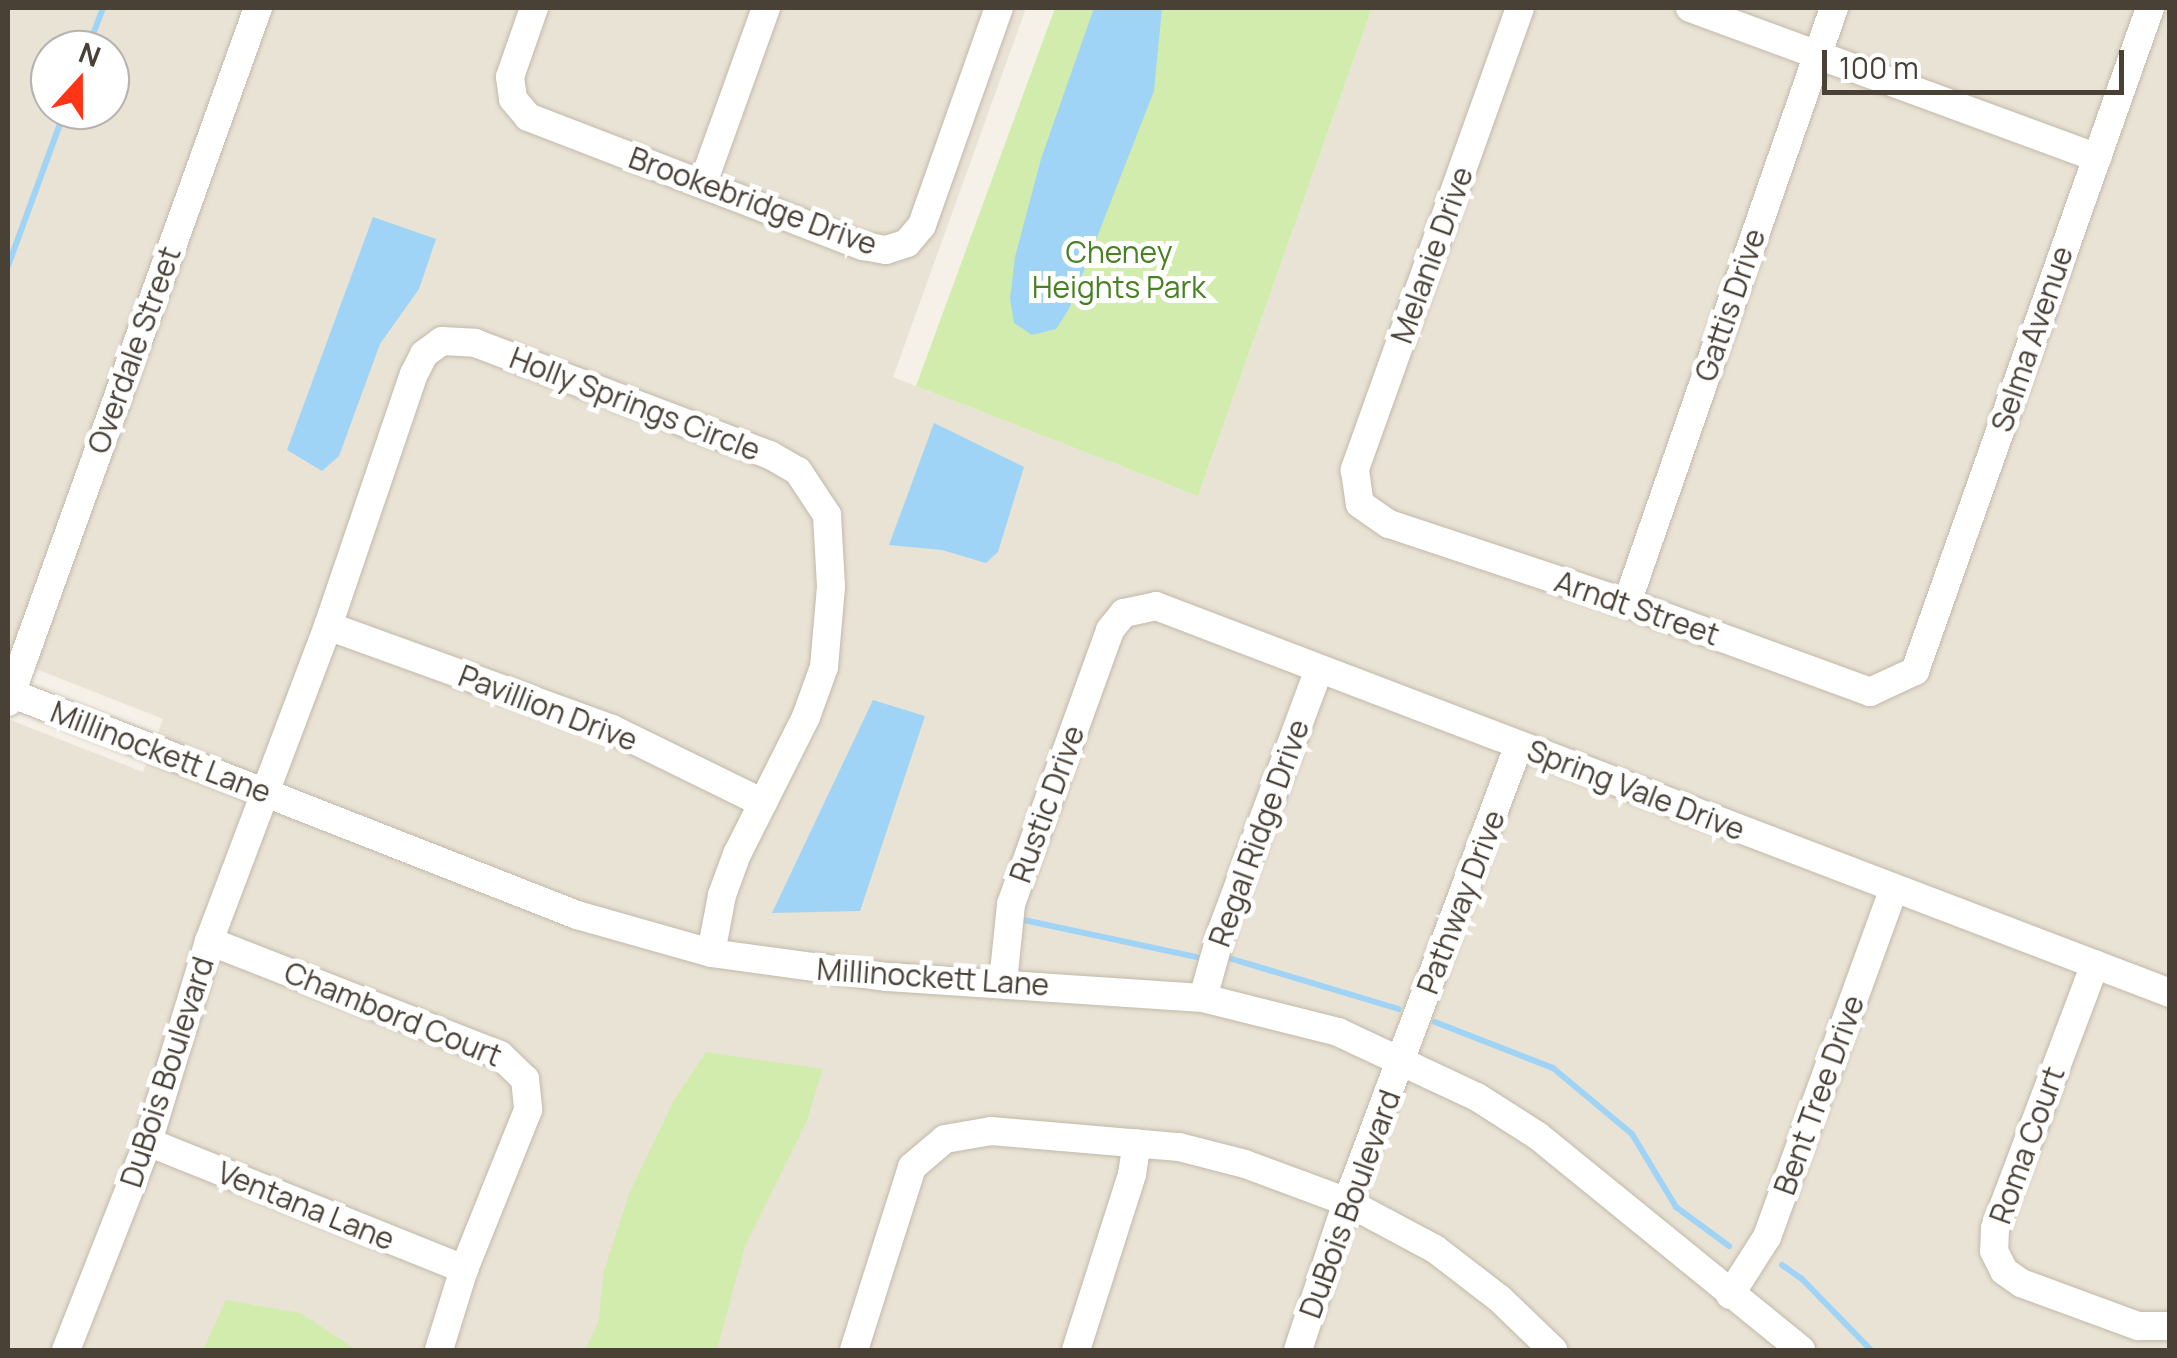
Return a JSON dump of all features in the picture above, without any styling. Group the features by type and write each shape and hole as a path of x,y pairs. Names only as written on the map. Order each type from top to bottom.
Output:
{"street":[{"name":"Overdale Street","path":"9,696 258,8"},
{"name":"Brookebridge Drive","path":"534,8 510,77 520,109 536,122 877,250 906,244 922,226 999,8"},
{"path":"703,184 766,8"},
{"name":"Melanie Drive","path":"1360,504 1355,470 1520,8"},
{"path":"1690,8 2096,158"},
{"name":"Gattis Drive","path":"1627,603 1834,8"},
{"name":"Selma Avenue","path":"1915,671 2150,8"},
{"name":"Holly Springs Circle","path":"266,792 328,626 414,374 424,354 442,341 475,343 770,455 798,471 827,515 831,587 824,666 806,717 722,895 711,954"},
{"name":"Arndt Street","path":"1360,504 1389,524 1627,603 1870,692 1915,671"},
{"name":"Spring Vale Drive","path":"1110,630 1124,613 1156,606 2170,993"},
{"name":"Pavillion Drive","path":"328,626 612,729 763,803"},
{"name":"Rustic Drive","path":"1004,982 1011,904 1110,630"},
{"name":"Regal Ridge Drive","path":"1203,998 1222,930 1319,669"},
{"name":"Millinockett Lane","path":"9,696 577,915 711,954 887,976 1203,998 1338,1032 1478,1097 1538,1136 1800,1350"},
{"name":"Pathway Drive","path":"1402,1059 1520,745"},
{"name":"DuBois Boulevard","path":"66,1350 148,1142 210,941 266,792"},
{"name":"Bent Tree Drive","path":"1730,1295 1767,1237 1894,889"},
{"name":"Chambord Court","path":"210,941 500,1054 519,1069 528,1088 528,1110 464,1269 439,1350"},
{"name":"Roma Court","path":"2095,964 1995,1228 1994,1251 2004,1272 2021,1283 2138,1326 2170,1326"},
{"name":"DuBois Boulevard","path":"1298,1350 1347,1202 1402,1059"},
{"path":"854,1350 905,1182 917,1160 956,1134 991,1131 1179,1148 1245,1164 1347,1202 1435,1250 1500,1299 1553,1350"},
{"name":"Ventana Lane","path":"148,1142 464,1269"},
{"path":"1076,1350 1132,1174 1137,1143"}],"shaded area":[{"path":"8,8 1026,8 893,377 1198,496 1372,8 2169,8 2169,1350 8,1350 8,719 143,772 163,719 8,658"}],"green space":[{"name":"Cheney Heights Park","path":"1055,8 1372,8 1198,496 916,386"},
{"path":"706,1052 823,1069 806,1123 745,1246 717,1350 585,1350 598,1323 604,1271 629,1194 674,1100"},
{"path":"226,1300 300,1313 357,1350 203,1350"}],"water":[{"path":"1094,8 1162,8 1154,91 1069,309 1056,329 1032,335 1014,323 1010,299 1015,257 1041,159"},
{"path":"373,217 436,239 419,289 380,344 339,456 322,471 287,450"},
{"path":"934,423 1024,467 998,552 986,563 942,550 889,545"},
{"path":"873,700 925,716 860,911 772,913"}],"waterway":[{"path":"95,30 103,8"},
{"path":"8,266 58,130"},
{"path":"1019,919 1197,957"},
{"path":"1232,959 1399,1009"},
{"path":"1435,1022 1553,1068 1632,1134 1676,1207 1729,1246"},
{"path":"1782,1265 1802,1279 1871,1350"}]}
